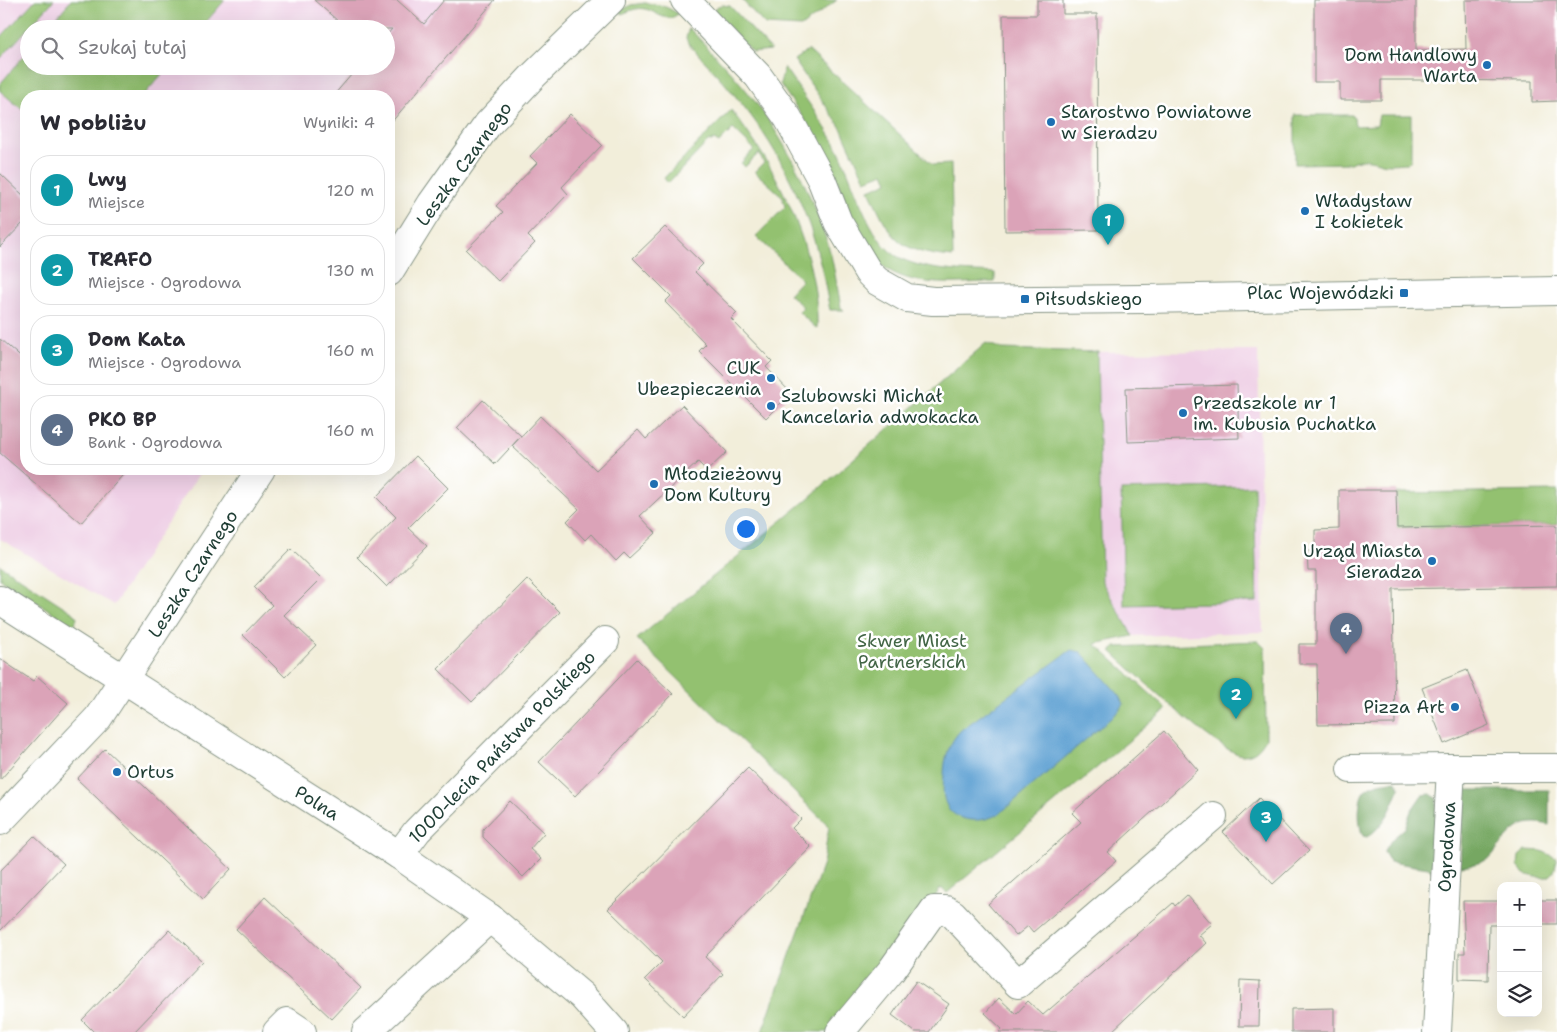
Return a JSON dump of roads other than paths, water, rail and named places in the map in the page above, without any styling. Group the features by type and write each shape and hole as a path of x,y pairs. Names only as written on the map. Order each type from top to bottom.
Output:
{"street":[{"name":"Leszka Czarnego","path":"395,262 432,203 488,124 534,74 612,0"},
{"path":"685,0 758,76 788,118 822,181 838,222 868,272 877,281 907,298 933,301 1144,299 1557,291"},
{"name":"Leszka Czarnego","path":"0,821 93,725 257,475"},
{"name":"Polna","path":"0,600 400,855 490,918 582,996 614,1032"},
{"name":"1000-lecia Państwa Polskiego","path":"400,855 417,831 605,641"},
{"name":"Ogrodowa","path":"1437,1032 1451,768"},
{"path":"1350,769 1557,768"},
{"path":"840,1032 891,971 934,910 946,910 952,914 1018,984 1213,816"},
{"path":"366,1032 490,918"},
{"path":"277,1032 287,1022 302,1032"}],"water":[{"path":"1071,650 1081,652 1120,696 1124,704 1119,711 998,814 980,820 961,818 955,815 945,802 943,787 946,757 950,745 957,735 961,730"}],"place":[{"name":"Dom Handlowy Warta","path":"1487,65"},
{"name":"Starostwo Powiatowe w Sieradzu","path":"1051,122"},
{"name":"Władysław I Łokietek","path":"1305,211"},
{"name":"Lwy","path":"1108,245"},
{"name":"Plac Wojewódzki","path":"1404,293"},
{"name":"Piłsudskiego","path":"1025,299"},
{"name":"CUK Ubezpieczenia","path":"771,378"},
{"name":"Szlubowski Michał Kancelaria adwokacka","path":"771,406"},
{"name":"Przedszkole nr 1 im. Kubusia Puchatka","path":"1183,413"},
{"name":"Młodzieżowy Dom Kultury","path":"654,484"},
{"name":"Urząd Miasta Sieradza","path":"1432,561"},
{"name":"PKO BP","path":"1346,654"},
{"name":"Pizza Art","path":"1455,707"},
{"name":"TRAFO","path":"1236,719"},
{"name":"Ortus","path":"117,772"},
{"name":"Dom Kata","path":"1266,842"}],"park label":[{"name":"Skwer Miast Partnerskich","path":"912,651"}]}
